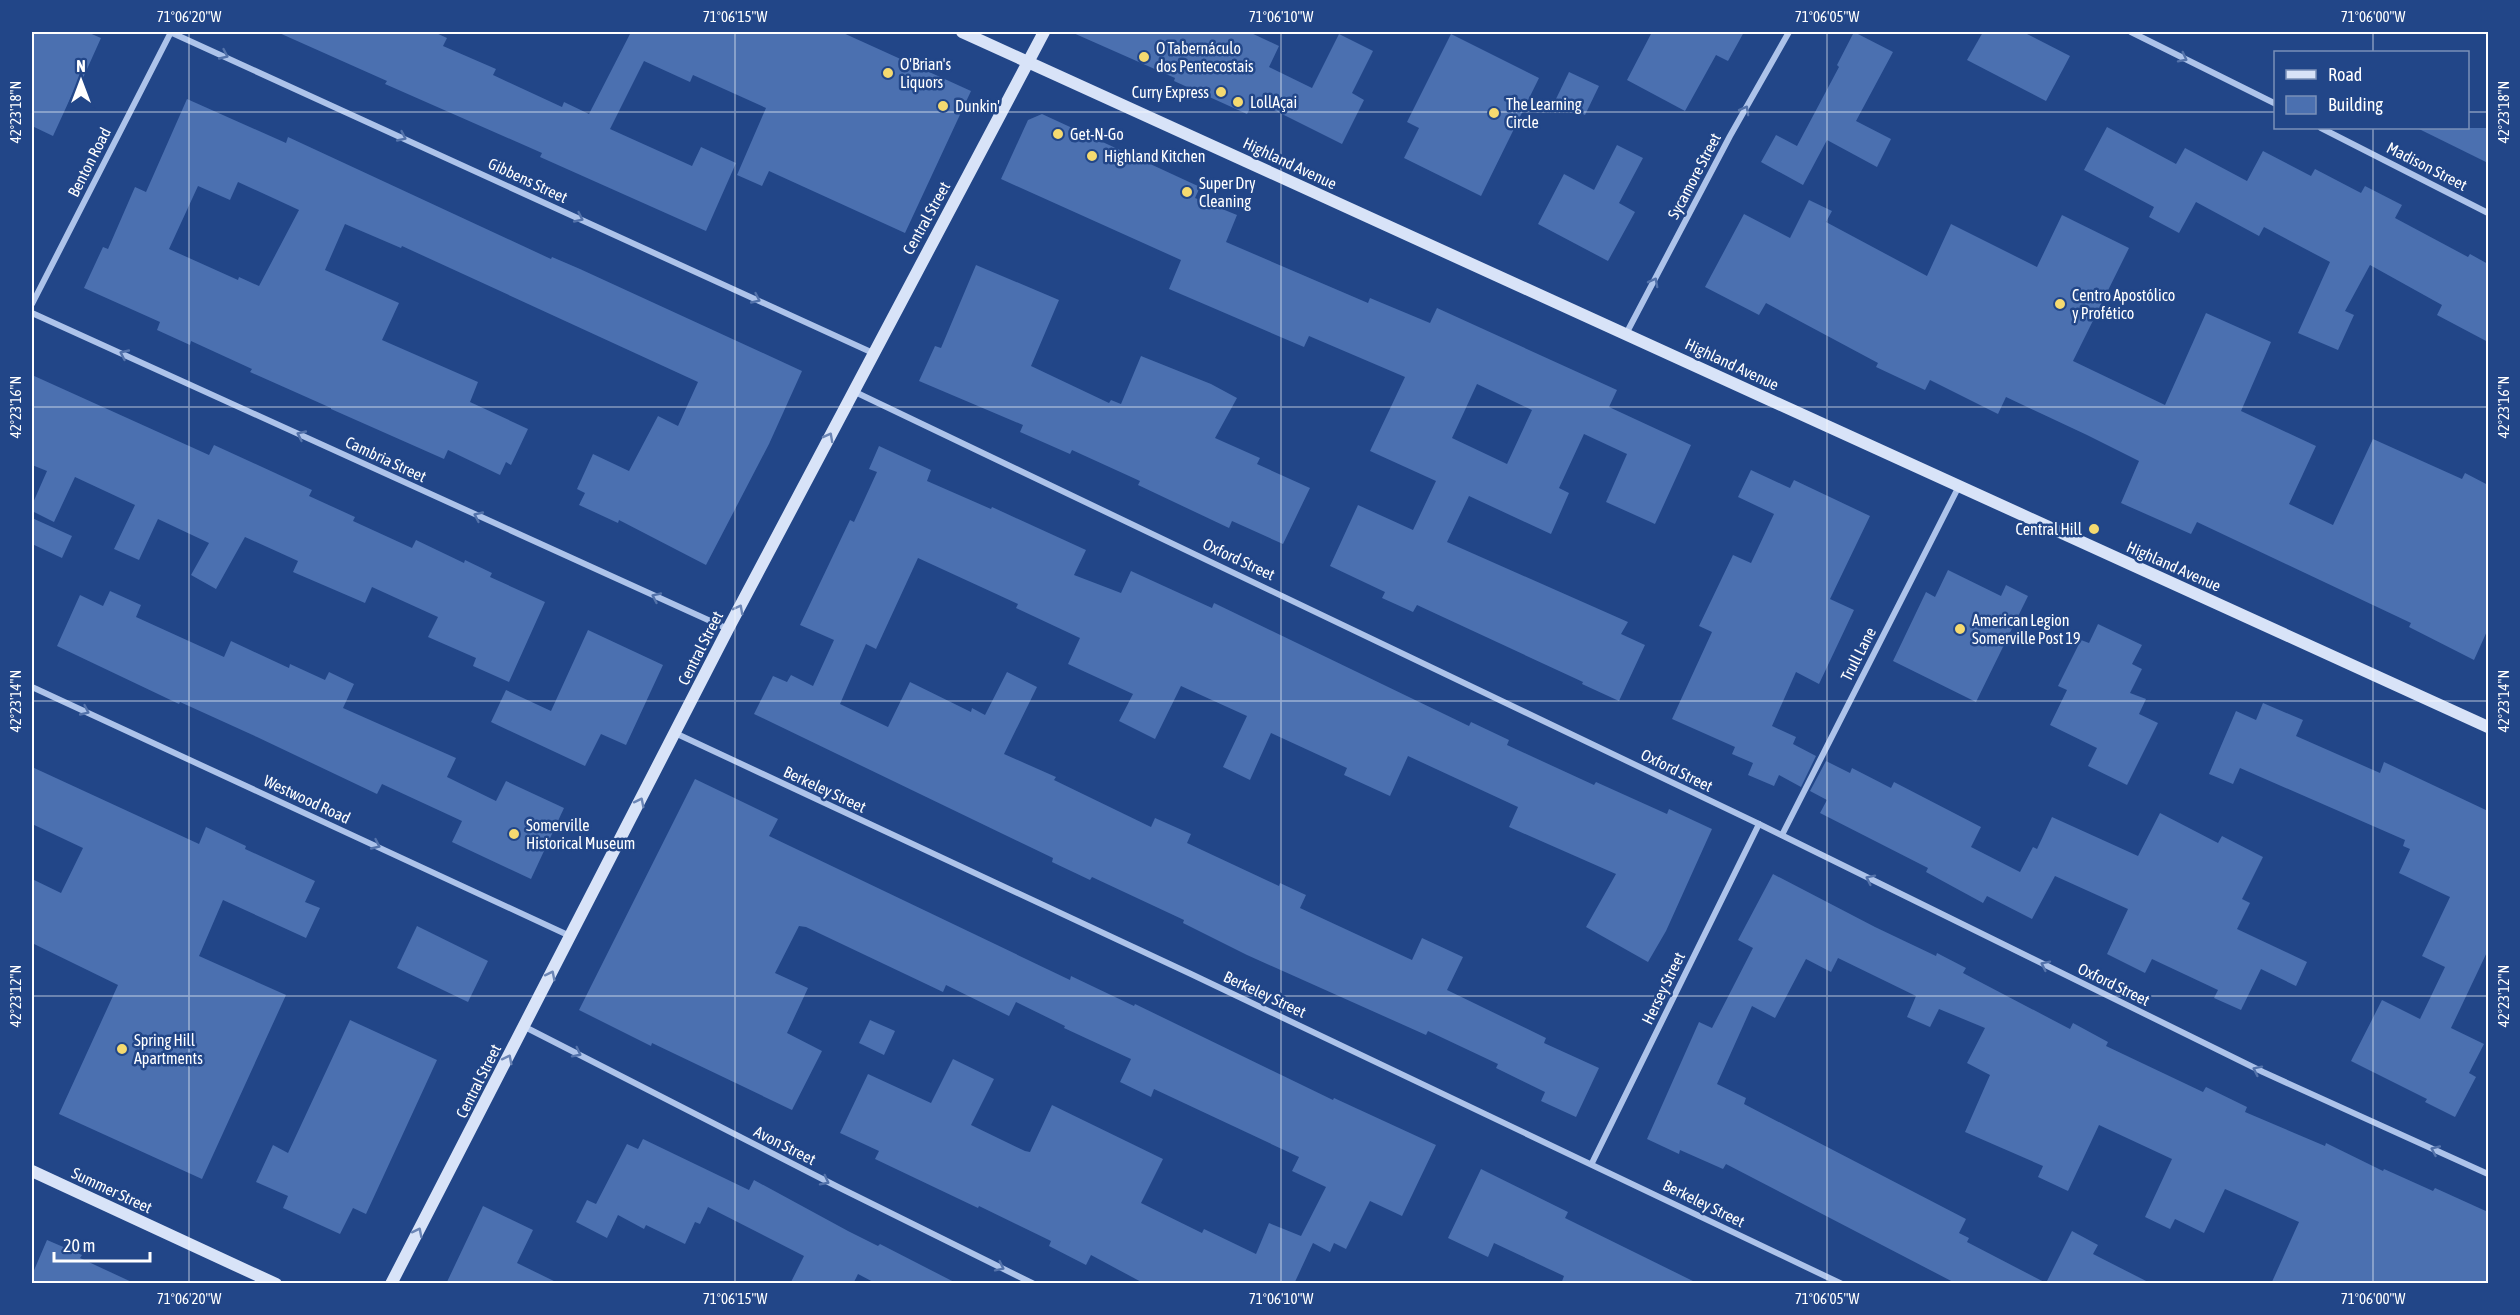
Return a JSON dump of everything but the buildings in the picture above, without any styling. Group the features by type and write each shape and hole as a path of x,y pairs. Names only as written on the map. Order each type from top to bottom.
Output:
{"main road":[{"name":"Highland Avenue","path":"962,32 2488,727"},
{"name":"Central Street","path":"392,1284 728,629 1044,32"},
{"name":"Summer Street","path":"32,1171 276,1284"}],"street":[{"name":"Benton Road","path":"32,304 171,32"},
{"name":"Gibbens Street","path":"171,32 873,353"},
{"name":"Sycamore Street","path":"1626,334 1730,136 1789,32"},
{"path":"2131,32 2274,103"},
{"name":"Madison Street","path":"2323,129 2488,213"},
{"name":"Cambria Street","path":"32,313 728,629"},
{"name":"Oxford Street","path":"854,391 1782,835 2263,1072 2488,1174"},
{"name":"Trull Lane","path":"1782,835 1959,486"},
{"name":"Westwood Road","path":"32,687 571,936"},
{"name":"Berkeley Street","path":"675,733 1842,1284"},
{"name":"Hersey Street","path":"1592,1164 1759,824"},
{"name":"Avon Street","path":"525,1027 1034,1284"}],"place":[{"name":"O Tabernáculo dos Pentecostais","path":"1144,57"},
{"name":"O'Brian's Liquors","path":"888,73"},
{"name":"Curry Express","path":"1221,92"},
{"name":"LollAçai","path":"1238,102"},
{"name":"Dunkin'","path":"943,106"},
{"name":"The Learning Circle","path":"1494,113"},
{"name":"Get-N-Go","path":"1058,134"},
{"name":"Highland Kitchen","path":"1092,156"},
{"name":"Super Dry Cleaning","path":"1187,192"},
{"name":"Centro Apostólico y Profético","path":"2060,304"},
{"name":"Central Hill","path":"2094,529"},
{"name":"American Legion Somerville Post 19","path":"1960,629"},
{"name":"Somerville Historical Museum","path":"514,834"},
{"name":"Spring Hill Apartments","path":"122,1049"}]}
